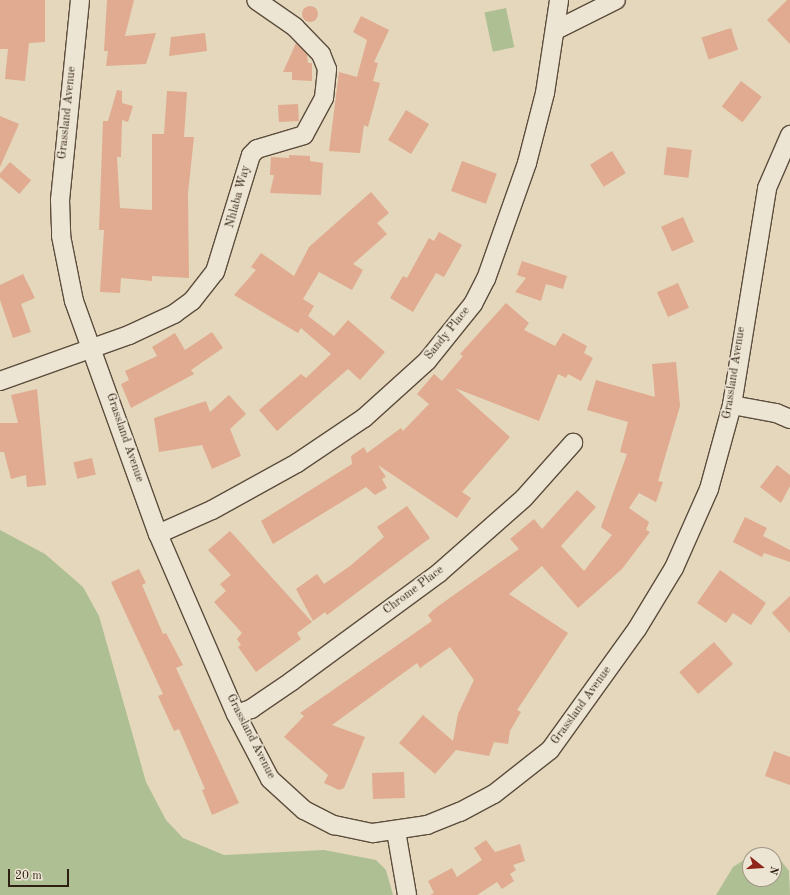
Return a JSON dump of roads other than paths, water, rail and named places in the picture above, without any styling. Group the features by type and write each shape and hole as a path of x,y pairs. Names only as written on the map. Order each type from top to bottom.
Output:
{"street":[{"name":"Grassland Avenue","path":"80,0 60,200 61,236 74,301 93,349 158,534 236,714 270,779 304,810 334,825 373,833 396,831 460,812 494,794 550,750 575,719 674,568 709,489 732,405 767,188 790,135"},
{"name":"Nhlaba Way","path":"0,381 93,349 174,314 192,300 215,272 251,155 257,149 304,135 317,115 327,80 321,54 295,27 256,0"},
{"name":"Sandy Place","path":"158,534 212,510 297,463 364,418 427,361 473,304 486,279 527,163 556,30 559,0"},
{"path":"556,30 616,0"},
{"path":"732,405 776,413 790,420"},
{"name":"Chrome Place","path":"236,714 251,709 292,681 439,573 524,498 573,444"},
{"path":"396,831 407,895"}]}
